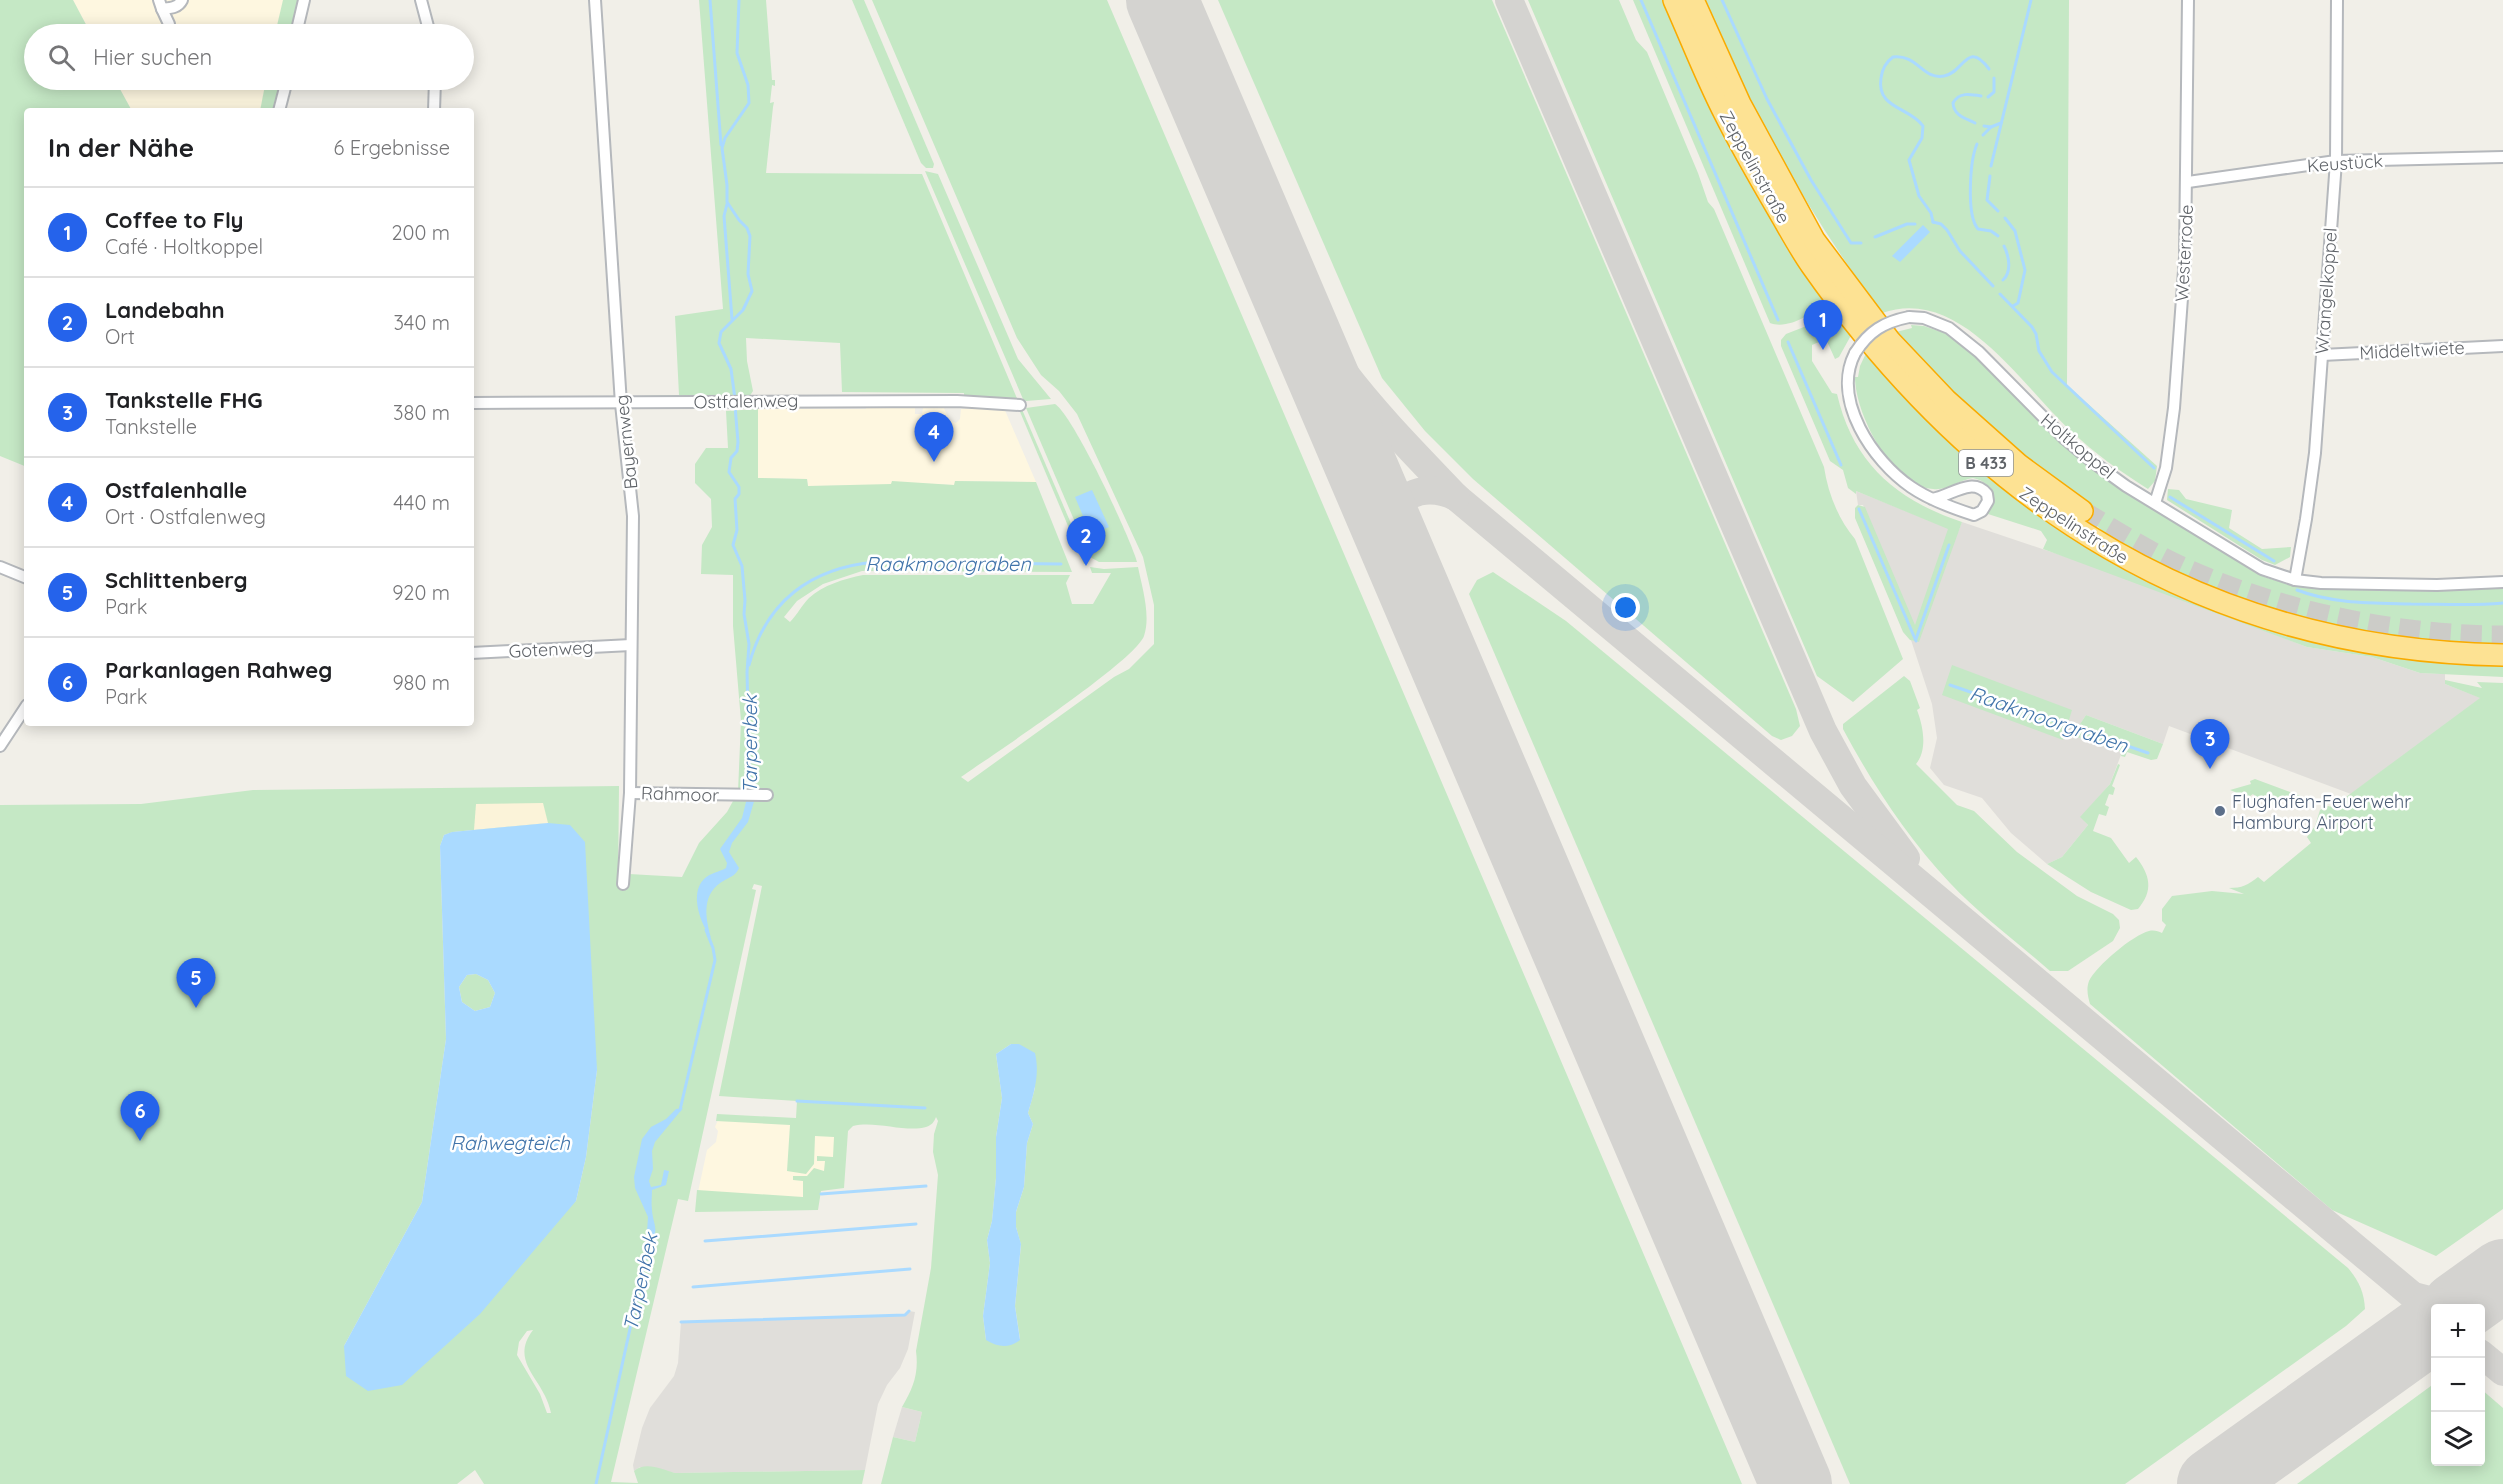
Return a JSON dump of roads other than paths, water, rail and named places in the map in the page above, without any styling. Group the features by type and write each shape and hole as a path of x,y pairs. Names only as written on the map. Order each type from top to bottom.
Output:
{"highway":[{"name":"Zeppelinstraße","path":"1674,0 1724,111 1811,265 1901,379 1947,427 2012,484 2079,531 2137,566 2241,610 2310,631 2385,646 2450,653 2503,655"},
{"name":"Zeppelinstraße","path":"1694,0 1740,104 1814,240 1890,341 1946,400 2019,465 2082,511"}],"street":[{"path":"160,4 172,8 183,0"},
{"path":"298,24 304,0"},
{"path":"421,0 427,24"},
{"name":"Bayernweg","path":"595,0 621,404 633,516 630,793 623,884"},
{"name":"Westerrode","path":"2155,503 2166,468 2175,408 2188,182 2188,0"},
{"name":"Wrangelkoppel","path":"2295,580 2311,492 2322,355 2336,161 2337,0"},
{"path":"160,4 168,24"},
{"path":"280,108 284,90"},
{"path":"434,108 435,90"},
{"name":"Keustück","path":"2188,182 2336,161 2503,156"},
{"name":"Holtkoppel","path":"1932,499 1945,497 1968,486 1976,486 1987,494 1988,501 1982,511 1974,515 1932,499 1895,475 1865,436 1850,398 1848,378 1851,361 1864,340 1877,328 1909,317 1935,322 1963,338 2065,439 2126,486 2262,569 2295,580 2437,585 2503,582"},
{"name":"Middeltwiete","path":"2322,355 2503,346"},
{"name":"Ostfalenweg","path":"474,403 957,401 1020,405"},
{"path":"0,567 24,577"},
{"name":"Gotenweg","path":"474,653 631,645"},
{"path":"0,746 24,710"},
{"name":"Rahmoor","path":"630,793 763,795"}],"water":[{"path":"1923,225 1930,232 1900,262 1892,256"},
{"path":"1092,490 1109,527 1091,535 1075,497"},
{"path":"747,798 755,798 748,822 732,843 729,852 739,868 733,876 717,885 708,898 706,913 711,938 700,917 697,893 704,879 726,868 727,863 720,849 742,818"},
{"name":"Rahwegteich","path":"548,823 570,825 585,842 597,1070 586,1157 576,1201 480,1314 402,1385 368,1391 346,1376 344,1346 422,1202 446,1039 440,846 444,835 452,832","holes":["476,974 488,980 495,993 490,1007 475,1011 462,1002 459,987 467,975"]},
{"path":"1011,1044 1019,1044 1035,1053 1037,1076 1028,1113 1033,1124 1027,1143 1024,1187 1016,1212 1016,1227 1021,1244 1015,1306 1020,1340 1003,1346 986,1340 983,1316 990,1263 987,1240 992,1221 996,1178 996,1137 1002,1098 996,1054"},
{"path":"683,1108 655,1142 652,1151 653,1169 649,1181 651,1187 661,1185 664,1170 669,1171 666,1185 652,1190 655,1233 646,1246 648,1217 635,1188 634,1177 642,1139 651,1127 666,1119 676,1109"}],"waterway":[{"path":"710,0 721,145"},
{"name":"Tarpenbek","path":"735,399 731,369 719,343 721,332 743,310 752,291 748,274 750,236 747,228 727,202 722,148 725,138 749,103 748,85 737,53 739,0"},
{"path":"1641,0 1778,320"},
{"path":"1722,0 1767,99 1811,180 1851,243 1861,243"},
{"path":"1991,166 2031,0"},
{"path":"1933,222 1931,213 1919,196 1909,160 1922,138 1923,126 1884,96 1881,88 1882,72 1893,57 1908,59 1930,74 1937,76 1951,74 1970,57 1976,57 1989,69"},
{"path":"1988,97 1994,92 1994,78"},
{"path":"1975,123 1958,114 1953,103 1962,95 1981,96"},
{"path":"1983,135 1991,127 2001,123"},
{"path":"1984,126 1991,127"},
{"path":"1977,144 1971,174 1974,222 1978,229 1991,231 1998,236"},
{"path":"1990,176 1987,200 1998,211"},
{"path":"727,204 724,216 732,319"},
{"path":"2005,218 2015,231 2025,270 2018,303 2013,306"},
{"path":"1933,222 1941,224 1947,230 1960,251 1993,286"},
{"path":"1875,237 1907,224 1915,224"},
{"path":"2003,280 2008,273 2009,264 2004,246"},
{"path":"2000,294 2032,327 2036,334 2039,351 2052,372 2154,468"},
{"path":"1788,342 1841,465"},
{"name":"Tarpenbek","path":"735,406 738,442 737,451 731,458 729,472 739,487 739,494 735,499 737,530 733,545 742,566 744,614 749,644 747,672 750,793"},
{"path":"2170,497 2274,561"},
{"path":"1859,509 1916,641"},
{"path":"1916,639 1949,545"},
{"name":"Raakmoorgraben","path":"749,665 757,642 779,606 811,580 831,572 875,562 1061,564"},
{"path":"2297,590 2325,598 2368,603 2457,605 2503,603"},
{"name":"Raakmoorgraben","path":"1950,685 2148,753"},
{"name":"Tarpenbek","path":"680,1110 715,960 706,930"},
{"path":"797,1101 925,1108"},
{"path":"821,1194 926,1186"},
{"path":"705,1241 916,1224"},
{"name":"Tarpenbek","path":"596,1484 649,1242"},
{"path":"693,1287 910,1269"},
{"path":"681,1322 905,1315 909,1311"}],"tunnel":[{"path":"2082,511 2137,544 2180,566 2268,600 2306,611 2385,627 2464,635 2503,636"}],"place":[{"name":"Coffee to Fly","path":"1823,350"},
{"name":"Ostfalenhalle","path":"934,462"},
{"name":"Landebahn","path":"1086,566"},
{"name":"Tankstelle FHG","path":"2210,769"},
{"name":"Flughafen-Feuerwehr Hamburg Airport","path":"2220,811"},
{"name":"Schlittenberg","path":"196,1008"},
{"name":"Parkanlagen Rahweg","path":"140,1141"}]}
